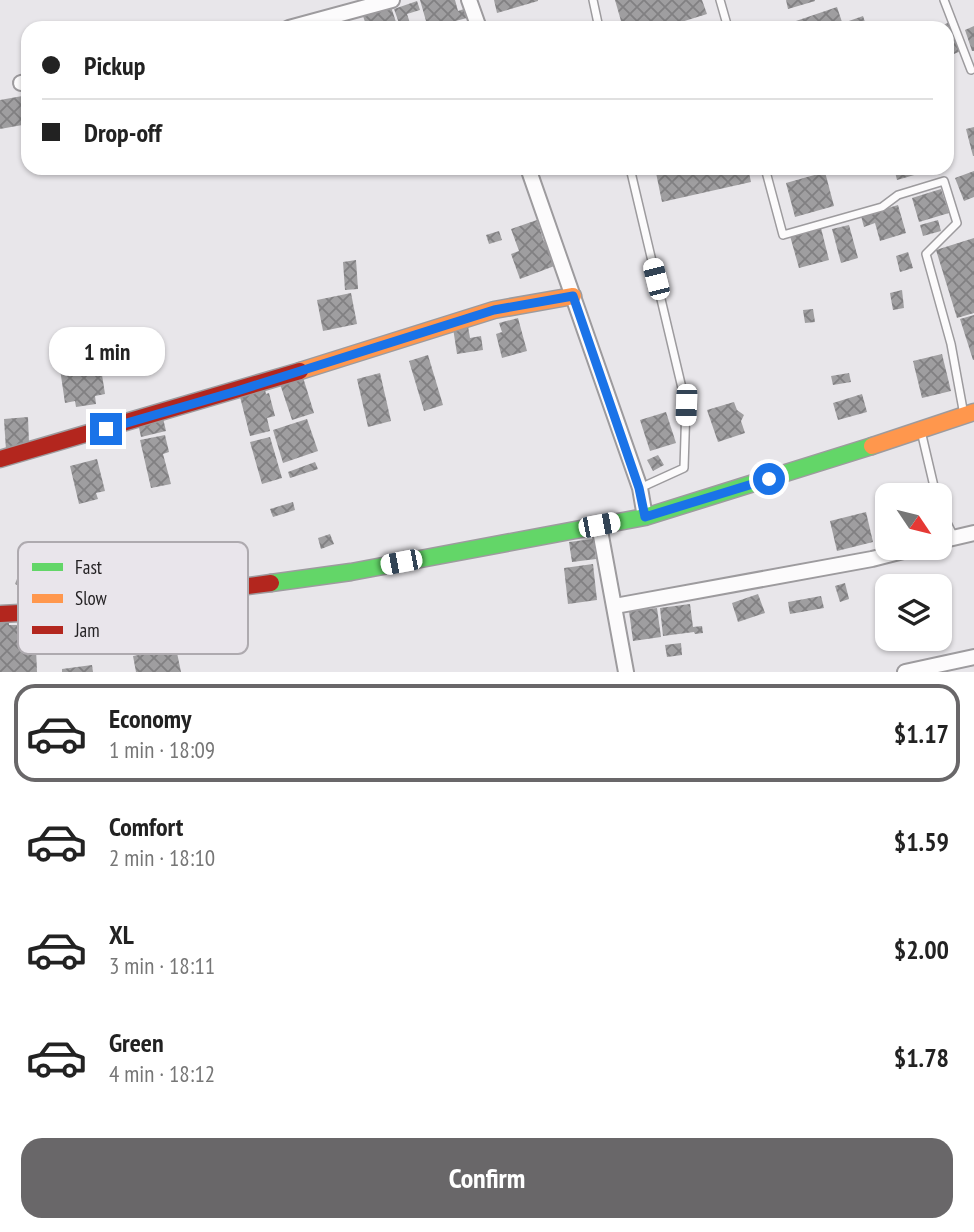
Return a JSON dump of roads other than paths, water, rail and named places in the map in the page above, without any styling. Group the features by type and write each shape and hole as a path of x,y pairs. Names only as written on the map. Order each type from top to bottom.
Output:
{"street":[{"path":"315,21 392,0"},
{"path":"469,0 476,21"},
{"path":"530,175 639,488 645,517"},
{"path":"0,458 237,391 494,310 573,296"},
{"path":"248,586 351,572 645,517 969,414"},
{"path":"599,525 626,672"},
{"path":"952,538 974,533"},
{"path":"615,606 875,558"},
{"path":"0,614 18,613"},
{"path":"905,672 974,657"}],"lane":[{"path":"593,0 598,21"},
{"path":"720,0 726,21"},
{"path":"944,0 952,21"},
{"path":"954,26 971,70"},
{"path":"632,175 686,405 684,468 639,488"},
{"path":"767,175 783,235 882,207 898,195 944,181 957,223 926,254 969,414"},
{"path":"920,430 933,483"},
{"path":"952,531 955,537"}]}
